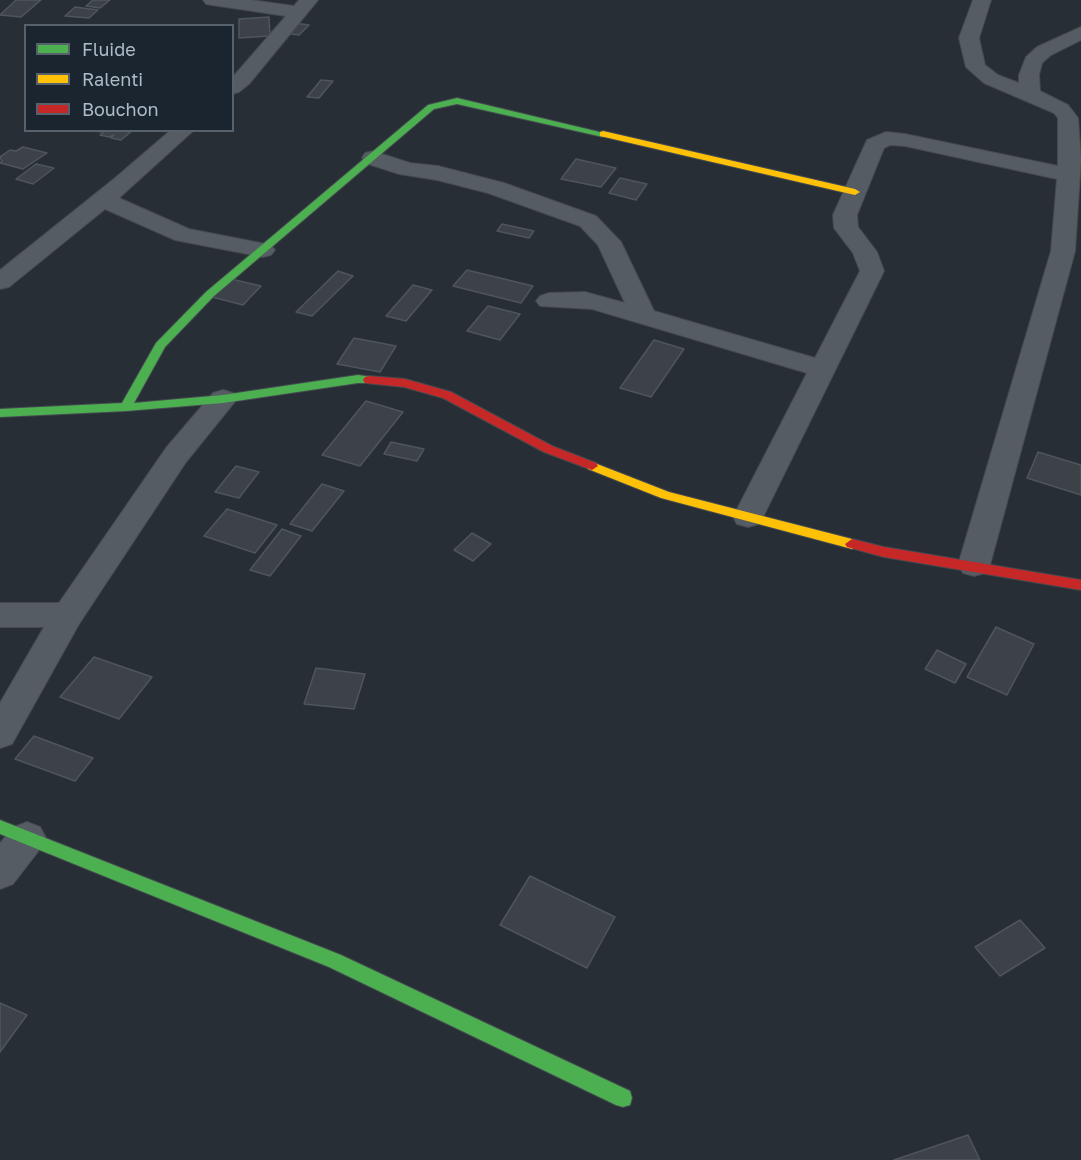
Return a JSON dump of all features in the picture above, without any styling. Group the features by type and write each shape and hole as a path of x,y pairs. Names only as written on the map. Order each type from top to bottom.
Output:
{"street":[{"path":"212,0 304,6"},
{"path":"974,565 1071,263 1068,118 1060,109 991,79 976,67 969,38 982,0"},
{"path":"234,86 242,80 304,6"},
{"path":"1030,94 1029,75 1033,61 1044,51 1081,33"},
{"path":"126,407 160,345 210,294 431,107 445,102 457,102 855,192"},
{"path":"0,282 182,132"},
{"path":"748,517 872,271 865,252 846,228 844,215 875,145 886,138 905,140 1069,175"},
{"path":"373,158 397,166 496,188 588,221 609,242 644,316"},
{"path":"103,199 183,235 263,250"},
{"path":"549,301 585,300 823,369"},
{"path":"0,413 126,407 223,399 358,379 405,383 447,395 548,449 665,495 884,552 974,565 1081,585"},
{"path":"0,734 68,615 176,454 223,399"},
{"path":"0,615 68,615"},
{"path":"0,872 14,833 336,961 623,1098"}],"building":[{"path":"16,0 41,0 21,17 0,15"},
{"path":"93,0 110,0 100,8 86,6"},
{"path":"75,7 98,10 89,18 65,16"},
{"path":"269,17 270,36 239,38 239,19"},
{"path":"294,23 309,25 299,35 284,33"},
{"path":"321,80 333,81 319,98 307,97"},
{"path":"104,132 131,132 121,140 111,138 114,135 109,137 100,135"},
{"path":"23,147 47,153 23,169 0,163 2,161 0,157 10,150 16,151"},
{"path":"576,159 616,168 601,187 561,179"},
{"path":"36,164 54,168 33,184 16,179"},
{"path":"620,178 647,184 636,200 609,193"},
{"path":"502,224 534,231 529,238 497,231"},
{"path":"467,270 533,286 521,303 453,286"},
{"path":"338,271 353,276 312,316 296,312"},
{"path":"231,279 261,286 243,305 212,297"},
{"path":"413,285 432,290 406,321 386,316"},
{"path":"488,306 520,314 500,340 467,331"},
{"path":"354,338 396,346 380,372 337,364"},
{"path":"654,340 684,349 651,397 620,388"},
{"path":"366,401 403,412 360,466 322,455"},
{"path":"391,442 424,449 417,461 384,454"},
{"path":"1038,452 1081,465 1081,495 1027,478"},
{"path":"236,466 259,472 239,498 215,492"},
{"path":"322,484 344,491 312,531 290,524"},
{"path":"227,509 277,525 255,553 204,536"},
{"path":"282,529 301,536 270,576 250,570"},
{"path":"472,533 491,544 473,561 454,550"},
{"path":"996,627 1034,644 1007,695 967,677"},
{"path":"937,650 966,664 955,683 925,669"},
{"path":"94,657 152,677 119,719 60,697"},
{"path":"316,668 365,674 354,709 304,704"},
{"path":"34,736 93,758 75,781 15,759"},
{"path":"530,876 615,917 587,968 500,925"},
{"path":"1020,920 1045,948 1000,976 975,947"},
{"path":"0,1003 27,1015 0,1052"},
{"path":"968,1135 980,1160 894,1160"}],"traffic: fast":[{"path":"126,407 160,345 210,294 431,107 457,101 603,134"},
{"path":"0,413 126,407 223,399 358,379 369,380"},
{"path":"0,827 335,961 623,1098"}],"traffic: slow":[{"path":"603,134 855,192"},
{"path":"592,466 665,495 852,544"}],"traffic: jam":[{"path":"369,380 405,383 447,395 548,449 592,466"},
{"path":"852,544 884,552 1081,585"}]}
